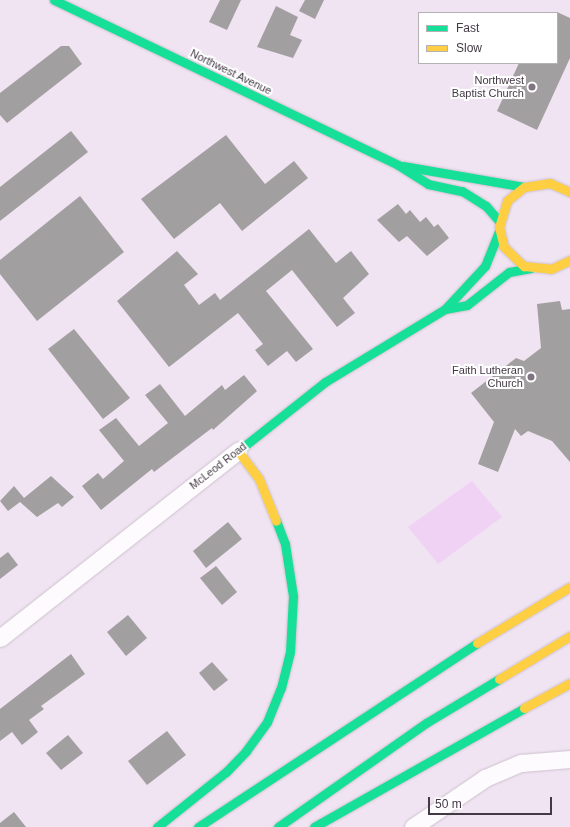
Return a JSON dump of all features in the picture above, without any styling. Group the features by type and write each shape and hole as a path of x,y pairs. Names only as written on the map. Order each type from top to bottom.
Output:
{"main road":[{"name":"Northwest Avenue","path":"54,0 398,165 428,184 462,191 478,200 499,221"},
{"name":"Northwest Avenue","path":"398,165 430,168 458,177 524,187"},
{"path":"531,268 508,253 499,232 499,221 507,201 524,187 550,183 570,192"},
{"name":"McLeod Road","path":"446,309 457,292 485,266 499,232"},
{"path":"557,268 570,260"},
{"name":"McLeod Road","path":"238,451 325,382 446,309 467,305 509,272 531,268 557,268"},
{"path":"557,268 570,271"},
{"path":"157,827 226,772 246,751 267,722 281,688 290,652 293,596 285,544 259,479 238,451"},
{"path":"198,827 440,665 570,587"},
{"path":"278,827 426,722 570,636"},
{"path":"314,827 447,749 570,683"}],"street":[{"path":"550,183 570,177"},
{"name":"McLeod Road","path":"0,638 238,451"},
{"path":"413,827 485,778 521,763 570,759"}],"shaded area":[{"path":"472,481 502,517 438,564 408,527"}],"building":[{"path":"220,0 241,0 227,30 209,22"},
{"path":"305,0 324,0 315,19 299,11"},
{"path":"276,6 298,17 290,35 302,40 293,58 257,47"},
{"name":"Northwest Baptist Church","path":"558,12 570,18 570,58 537,130 497,111 519,64 558,64"},
{"path":"61,46 69,46 82,64 7,123 0,115 0,93"},
{"path":"71,131 88,152 0,221 0,187"},
{"path":"226,135 265,184 294,161 308,178 242,231 220,203 174,239 141,199"},
{"path":"80,196 124,252 37,321 0,274 0,260"},
{"path":"398,204 406,214 410,210 420,222 426,217 434,227 438,224 449,238 427,256 407,236 399,242 377,220"},
{"path":"309,229 336,263 351,251 369,274 343,298 355,313 337,327 292,270 266,291 313,349 296,362 287,351 268,366 255,350 263,344 238,313 169,367 117,301 177,251 198,274 184,285 199,305 215,293 220,300"},
{"name":"Faith Lutheran Church","path":"560,301 562,310 570,309 570,462 552,441 528,431 521,436 515,429 498,472 478,464 494,422 471,393 516,358 524,361 541,348 537,304"},
{"path":"74,329 130,398 103,419 48,349"},
{"path":"244,375 257,391 213,430 212,428 154,472 152,469 101,510 82,486 98,473 103,479 124,461 99,430 116,418 139,446 168,423 145,395 160,384 185,416 222,385 225,390"},
{"path":"51,476 74,497 62,507 58,503 37,517 20,502 8,511 0,501 14,486 24,498"},
{"path":"228,522 242,539 206,568 193,551"},
{"path":"8,552 18,565 0,579 0,558"},
{"path":"216,566 237,592 222,605 200,578"},
{"path":"128,615 147,638 126,656 107,632"},
{"path":"71,654 85,674 41,706 44,709 29,720 38,732 22,745 12,732 0,741 0,709"},
{"path":"212,662 228,680 214,691 199,673"},
{"path":"167,731 186,755 147,785 128,761"},
{"path":"68,735 83,753 61,770 46,753"},
{"path":"14,812 26,827 0,827 0,823"}],"traffic: fast":[{"path":"54,0 398,165 428,184 462,191 486,206 499,221"},
{"path":"403,166 524,187"},
{"path":"445,309 485,266 499,232"},
{"path":"238,451 325,382 445,309 467,305 509,272 531,268"},
{"path":"157,827 226,772 246,751 267,722 281,688 290,652 293,596 285,544 276,521"},
{"path":"198,827 477,643"},
{"path":"278,827 426,723 499,679"},
{"path":"314,827 524,708"}],"traffic: slow":[{"path":"570,192 550,183 524,187 507,201 499,227 504,247 524,266 551,269 570,260"},
{"path":"238,451 259,479 276,521"},
{"path":"477,643 570,587"},
{"path":"499,679 570,636"},
{"path":"524,708 570,683"}],"place":[{"name":"Northwest Baptist Church","path":"532,87"},
{"name":"Faith Lutheran Church","path":"531,377"}]}
